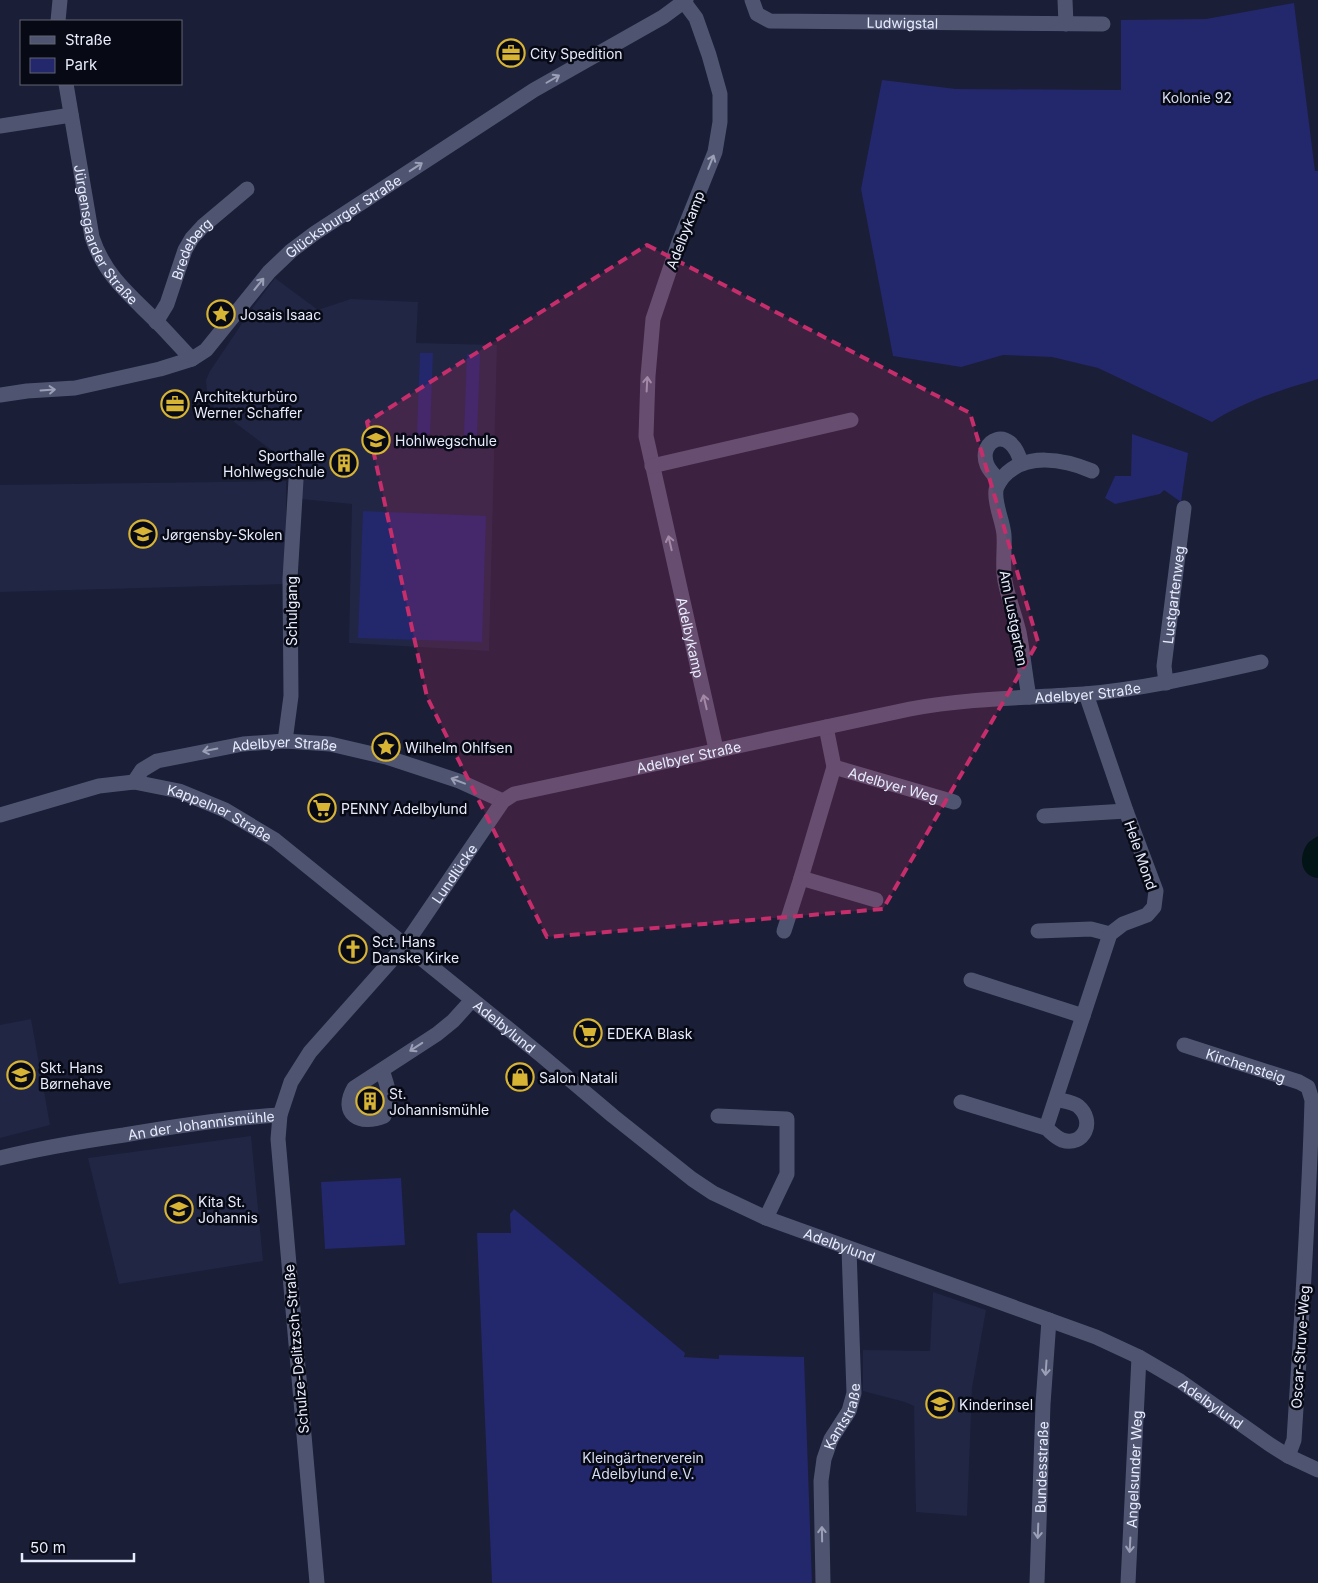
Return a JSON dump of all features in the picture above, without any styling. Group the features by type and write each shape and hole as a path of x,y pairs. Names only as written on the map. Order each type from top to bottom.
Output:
{"street":[{"path":"58,20 60,0"},
{"name":"Ludwigstal","path":"752,0 757,14 770,21 1103,24"},
{"path":"1065,0 1066,24"},
{"name":"Glücksburger Straße","path":"0,395 75,388 160,369 192,359 206,350 269,272 314,233 534,90 663,17 685,1"},
{"name":"Adelbykamp","path":"685,1 696,18 709,55 720,94 720,122 715,152 679,242 653,319 649,349 646,436 716,750"},
{"name":"Jürgensgaarder Straße","path":"66,85 92,236 97,252 107,270 125,292 192,359"},
{"path":"0,126 71,115"},
{"name":"Bredeberg","path":"156,322 167,304 185,250 192,238 203,226 247,189"},
{"path":"652,466 851,420"},
{"path":"1021,463 1014,445 1006,440 998,439 989,444 985,453 986,464 1000,481 1009,471 1021,463 1035,461 1057,460 1075,463 1092,471"},
{"name":"Schulgang","path":"285,741 291,696 290,578 296,480"},
{"name":"Am Lustgarten","path":"1000,481 996,489 1004,537 1004,580 1018,630 1028,696"},
{"name":"Lustgartenweg","path":"1166,683 1164,666 1184,508"},
{"name":"Adelbyer Straße","path":"134,782 142,770 157,761 243,744 285,741 330,744 386,757 459,781 503,801 514,794 944,702 1086,694 1166,683 1261,662"},
{"name":"Hele Mond","path":"1086,694 1156,891 1154,906 1147,915 1123,924 1110,934"},
{"name":"Adelbyer Weg","path":"784,931 834,767 826,727"},
{"name":"Adelbyer Weg","path":"834,767 954,802"},
{"name":"Kappelner Straße","path":"0,816 99,786 134,782 179,791 225,810 274,840 405,945"},
{"name":"Lundlücke","path":"405,945 503,801"},
{"name":"Hele Mond","path":"1044,816 1126,811"},
{"path":"801,878 876,900"},
{"path":"1038,931 1091,929 1110,934 1046,1128"},
{"name":"Adelbylund","path":"405,945 542,1056 612,1116 692,1179 713,1192 766,1218 1096,1337 1139,1357 1180,1381 1269,1444 1288,1456 1318,1470"},
{"name":"An der Johannismühle","path":"0,1158 50,1147 147,1131 244,1117 280,1115 291,1082 310,1052 405,945"},
{"path":"971,980 1084,1016"},
{"path":"386,1067 437,1034 453,1021 472,1000"},
{"name":"Kirchensteig","path":"1184,1045 1299,1082 1308,1087"},
{"name":"Oscar-Struve-Weg","path":"1288,1456 1294,1440 1309,1210 1312,1100 1308,1087"},
{"path":"962,1102 1046,1128 1063,1140 1074,1140 1083,1135 1087,1126 1086,1115 1077,1105 1056,1099"},
{"name":"Schulze-Delitzsch-Straße","path":"280,1115 278,1139 317,1583"},
{"path":"718,1116 788,1119 787,1174 766,1218"},
{"name":"Kantstraße","path":"823,1583 821,1481 824,1460 831,1439 849,1411 854,1393 849,1249"},
{"name":"Bundesstraße","path":"1037,1583 1049,1320"},
{"name":"Angelsunder Weg","path":"1128,1583 1139,1357"}],"highlighted area":[{"path":"647,245 970,413 1038,642 883,909 547,937 427,697 367,422"}],"shaded area":[{"name":"Hohlwegschule","path":"275,278 318,310 351,299 418,302 416,343 497,345 489,651 349,643 352,504 301,499 302,473 214,407 207,392 206,380 210,371"},
{"name":"Jørgensby-Skolen","path":"286,481 286,584 0,592 0,485"},
{"path":"1318,836 1318,878 1307,874 1302,865 1302,859 1308,843"},
{"name":"Skt. Hans Børnehave","path":"31,1019 50,1125 0,1138 0,1025"},
{"name":"Kita St. Johannis","path":"251,1136 263,1261 119,1284 88,1158"},
{"name":"Kinderinsel","path":"933,1292 986,1310 972,1388 967,1516 916,1512 914,1406 863,1391 863,1350 930,1351"}],"green space":[{"name":"Kolonie 92","path":"1294,3 1315,171 1318,171 1318,379 1250,402 1212,422 1098,368 1052,357 1003,355 961,367 893,356 861,189 882,80 956,89 1121,90 1121,20 1206,19"},
{"path":"420,353 433,353 430,434 417,434"},
{"path":"467,354 480,354 477,435 464,435"},
{"path":"1132,434 1188,453 1181,502 1164,490 1160,494 1115,504 1105,498 1115,476 1131,476"},
{"path":"363,511 486,516 482,642 358,638"},
{"path":"401,1178 405,1245 325,1249 321,1182"},
{"name":"Kleingärtnerverein Adelbylund e.V.","path":"514,1209 685,1353 684,1357 719,1359 719,1355 804,1357 812,1583 492,1583 477,1233 511,1233 510,1214"}],"place":[{"name":"City Spedition","path":"511,53"},
{"name":"Josais Isaac","path":"221,314"},
{"name":"Architekturbüro Werner Schaffer","path":"175,404"},
{"name":"Hohlwegschule","path":"376,440"},
{"name":"Sporthalle Hohlwegschule","path":"344,463"},
{"name":"Jørgensby-Skolen","path":"143,534"},
{"name":"Wilhelm Ohlfsen","path":"386,747"},
{"name":"PENNY Adelbylund","path":"322,808"},
{"name":"Sct. Hans Danske Kirke","path":"353,949"},
{"name":"EDEKA Blask","path":"588,1033"},
{"name":"Skt. Hans Børnehave","path":"21,1075"},
{"name":"Salon Natali","path":"520,1077"},
{"name":"St. Johannismühle","path":"370,1101"},
{"name":"Kita St. Johannis","path":"179,1209"},
{"name":"Kinderinsel","path":"940,1404"}]}
